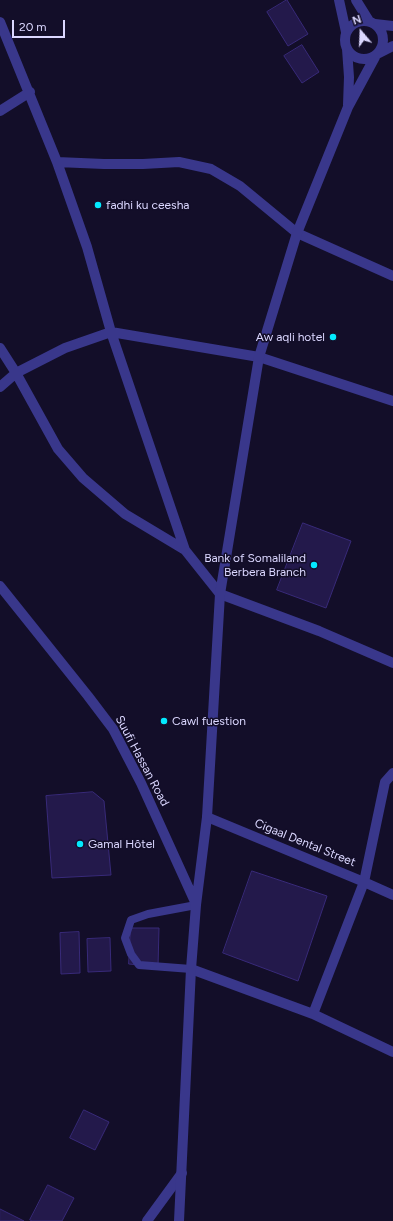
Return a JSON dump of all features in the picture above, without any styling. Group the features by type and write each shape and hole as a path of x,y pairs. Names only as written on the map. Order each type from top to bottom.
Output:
{"street":[{"path":"339,0 346,32 345,41 349,78 348,107"},
{"path":"179,1221 191,969 196,905 207,817 220,594 259,357 297,233 348,107 383,47 383,34 372,23 356,0"},
{"path":"0,22 30,92 87,247 111,332 185,550 220,594 319,631 393,663"},
{"path":"346,32 358,22 393,26"},
{"path":"347,49 356,58 369,59 393,46"},
{"path":"0,111 30,92"},
{"path":"57,162 111,164 179,162 211,169 240,186 297,233 393,276"},
{"path":"0,387 16,373 65,348 111,332 259,357 393,402"},
{"path":"0,348 16,373 58,449 83,478 125,514 185,550"},
{"name":"Suufi Hassan Road","path":"0,586 113,729 141,783 196,905"},
{"path":"313,1014 364,882 385,782 393,773"},
{"name":"Cigaal Dental Street","path":"207,817 393,895"},
{"path":"191,969 313,1014 393,1052"},
{"path":"147,1221 182,1173"}],"lane":[{"path":"191,969 139,965 131,954 125,938 131,920 148,914 196,905"}],"building":[{"path":"287,0 308,34 288,46 267,12"},
{"path":"302,45 319,72 302,83 284,56"},
{"name":"Bank of Somaliland Berbera Branch","path":"303,523 351,541 326,608 277,590"},
{"path":"93,792 104,801 111,875 52,878 46,796"},
{"path":"252,871 327,896 298,981 223,953"},
{"path":"131,928 159,928 158,967 129,964"},
{"path":"79,932 80,973 61,974 60,933"},
{"path":"110,938 111,971 88,972 87,939"},
{"path":"84,1110 109,1122 95,1150 70,1138"},
{"path":"48,1185 74,1198 62,1221 32,1221 30,1220"},
{"path":"0,1209 24,1221 0,1221"}],"place":[{"name":"fadhi ku ceesha","path":"98,205"},
{"name":"Aw aqli hotel","path":"333,337"},
{"name":"Bank of Somaliland Berbera Branch","path":"314,565"},
{"name":"Cawl fuestion","path":"164,721"},
{"name":"Gamal Hôtel","path":"80,844"}]}
